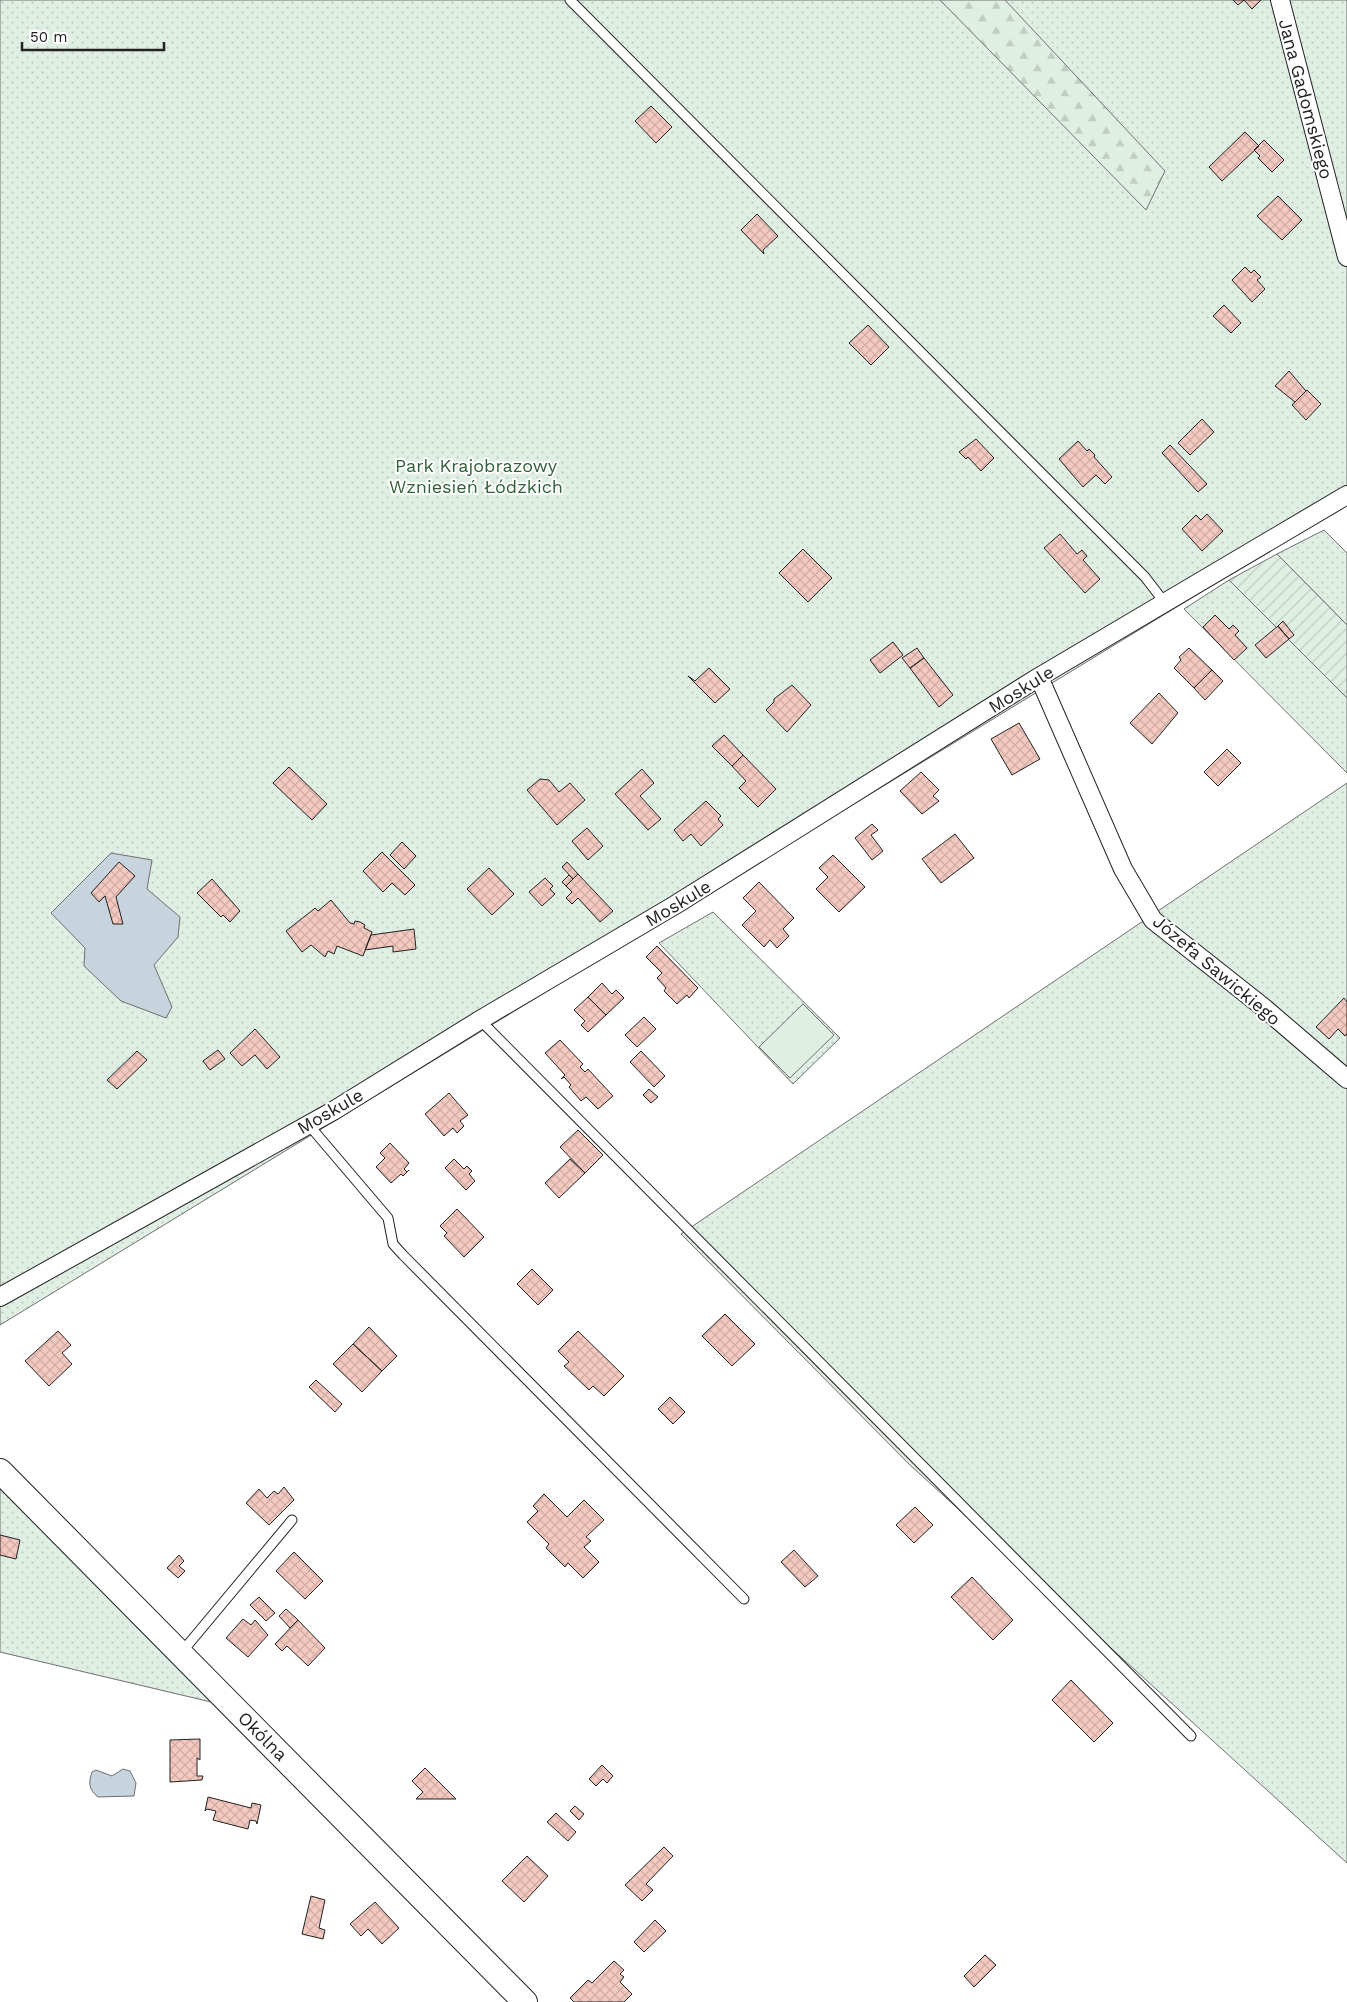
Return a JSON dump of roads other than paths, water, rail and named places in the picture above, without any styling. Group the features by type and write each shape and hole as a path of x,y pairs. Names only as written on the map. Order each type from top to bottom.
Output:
{"street":[{"name":"Jana Gadomskiego","path":"1280,0 1347,257"},
{"name":"Moskule","path":"0,1297 308,1124 675,905 1039,677 1347,495"},
{"name":"Józefa Sawickiego","path":"1039,677 1123,869 1153,920 1263,1007 1347,1079"},
{"name":"Okólna","path":"0,1471 525,2002"}],"lane":[{"path":"570,0 1145,577 1165,603"},
{"path":"480,1020 1191,1736"},
{"path":"308,1124 388,1218 393,1244 403,1256 744,1598"},
{"path":"181,1653 292,1520"}],"park label":[{"name":"Park Krajobrazowy Wzniesień Łódzkich","path":"476,475"}]}
